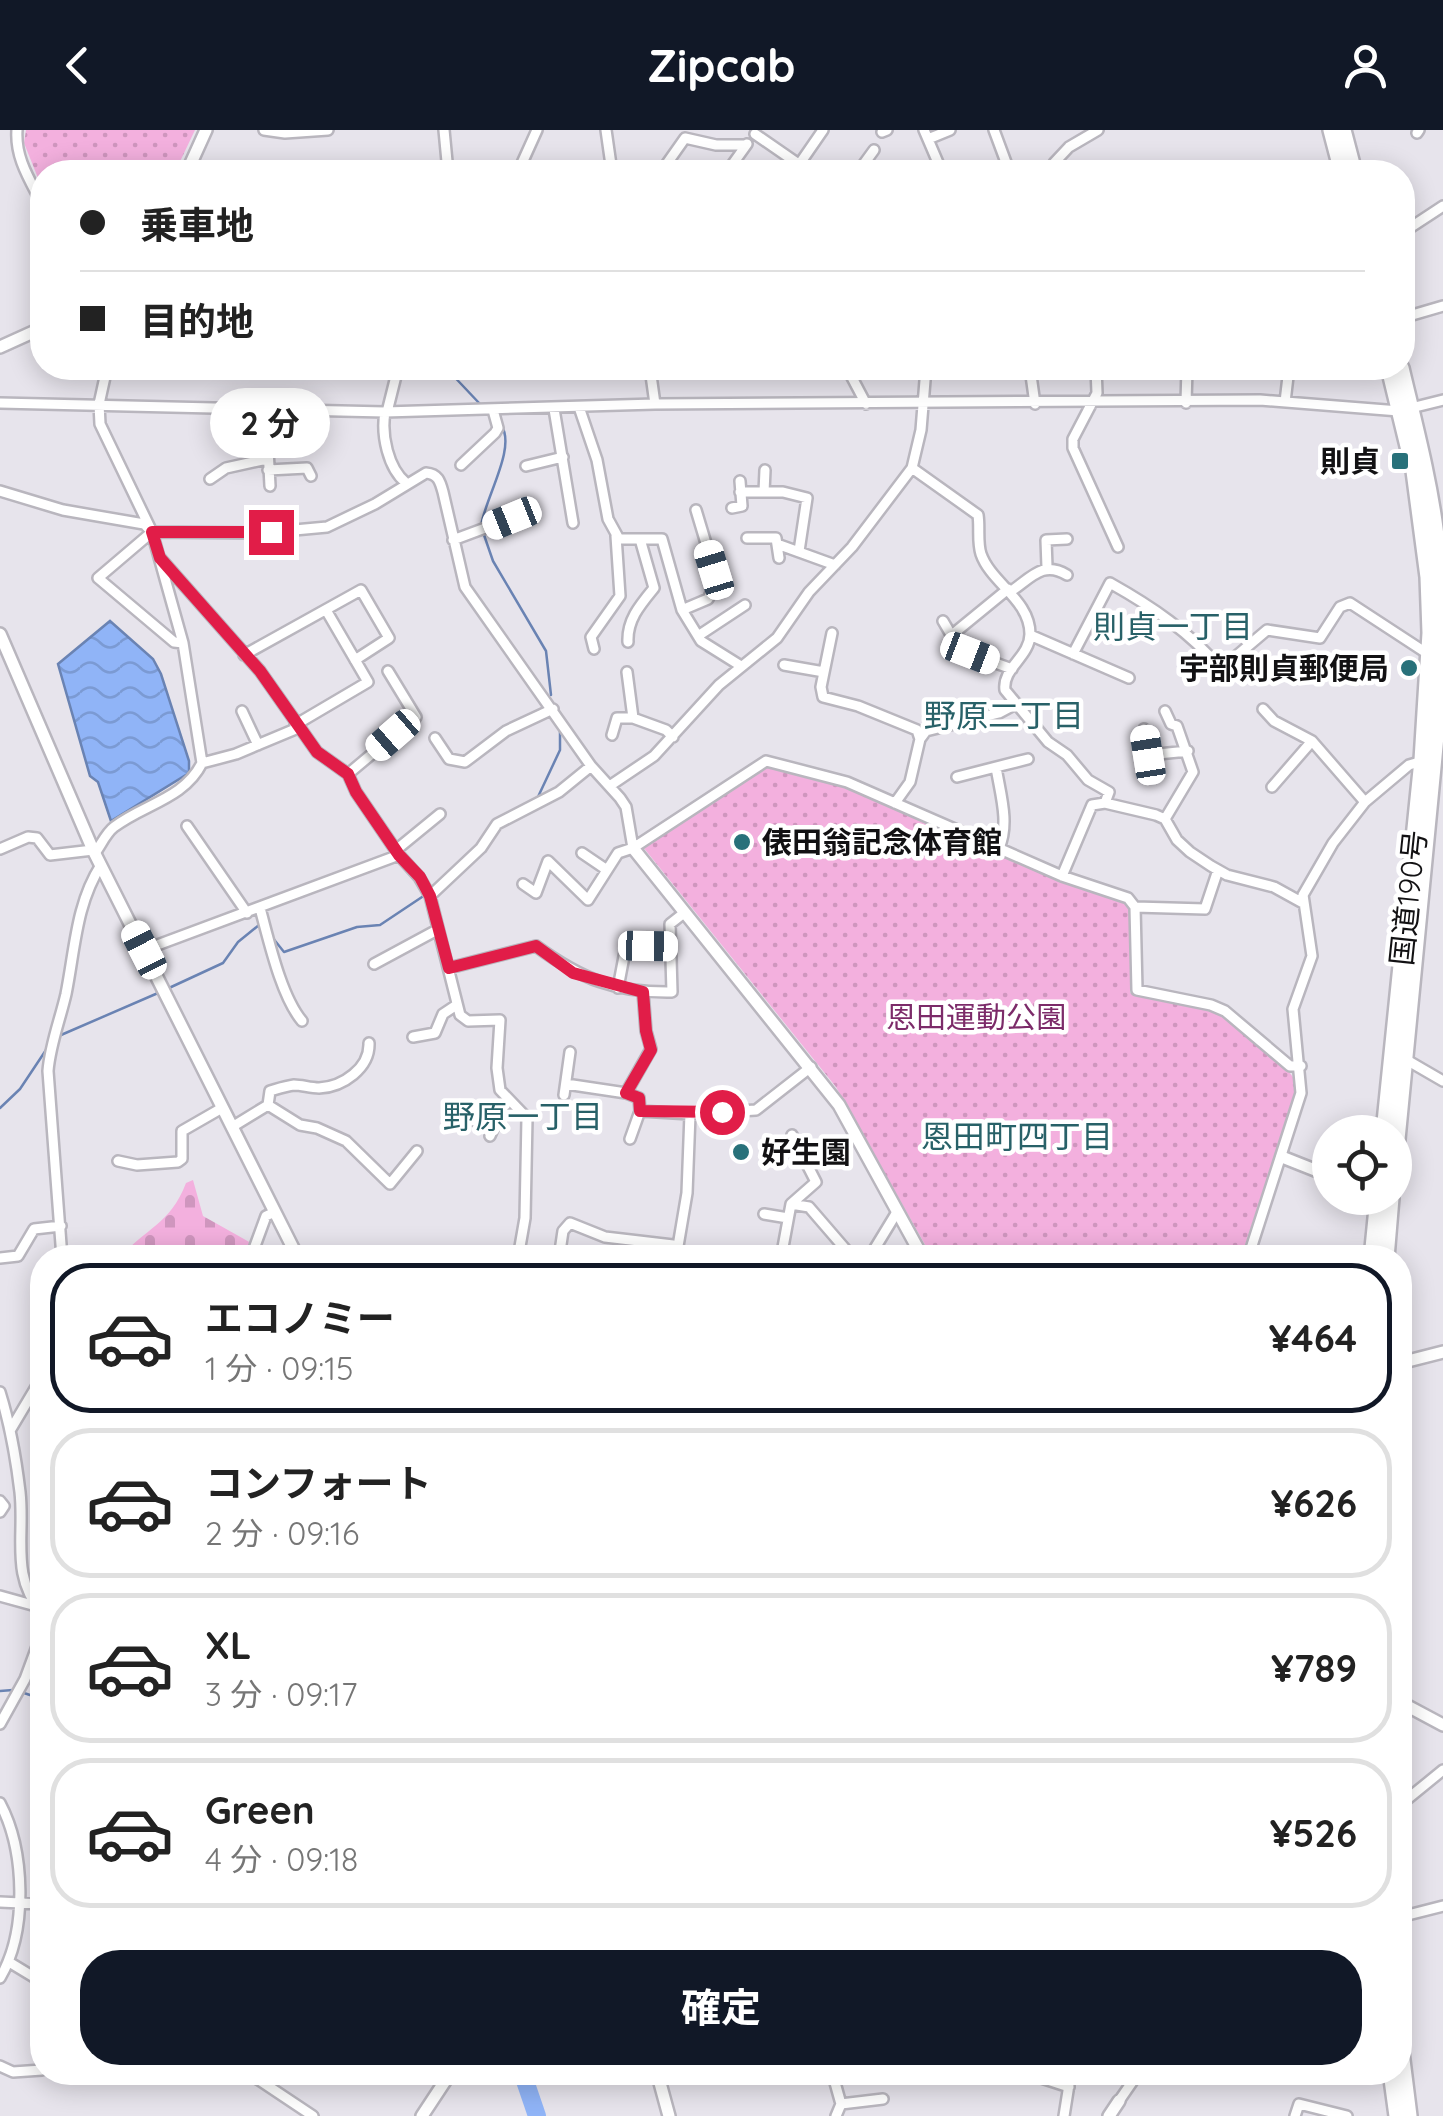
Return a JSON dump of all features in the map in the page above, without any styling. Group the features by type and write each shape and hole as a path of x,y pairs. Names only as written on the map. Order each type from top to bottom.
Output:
{"highway":[{"path":"1332,130 1339,160"},
{"path":"1332,130 1348,160"},
{"name":"国道190号","path":"1394,380 1405,409"},
{"name":"国道190号","path":"1386,1115 1428,760 1441,715 1442,647 1436,576 1414,472 1402,380"},
{"name":"国道190号","path":"1399,1115 1428,760 1436,576"},
{"path":"1375,1245 1382,1215"},
{"path":"1386,1215 1386,1245"},
{"path":"1393,2085 1397,2116"},
{"path":"1406,2085 1410,2116"}],"street":[{"path":"17,130 16,144 30,181"},
{"path":"192,160 206,130"},
{"path":"264,130 328,130"},
{"path":"432,130 444,133 447,160"},
{"path":"523,160 537,130"},
{"path":"606,130 610,160"},
{"path":"802,160 824,130"},
{"path":"937,160 926,134 950,130"},
{"path":"994,130 1006,160"},
{"path":"1057,160 1087,133 1098,130"},
{"path":"735,160 756,132 786,160"},
{"path":"669,160 685,138 716,145 746,145"},
{"path":"867,160 874,150"},
{"path":"1415,224 1443,206"},
{"path":"1415,314 1443,306"},
{"path":"0,348 30,334"},
{"path":"62,1245 48,1071 78,919 97,856 111,829 194,780 202,763 183,643 160,558 152,532 100,424 104,380"},
{"path":"395,380 386,412 387,449 396,474 406,484"},
{"path":"652,380 655,404"},
{"path":"853,380 866,404"},
{"path":"610,785 640,768 673,738 712,692 777,638 809,592 835,566 912,468 921,430 925,380"},
{"path":"1032,380 1035,404"},
{"path":"1096,380 1097,393 1073,440 1073,448 1118,547"},
{"path":"1186,403 1187,380"},
{"path":"1285,402 1288,380"},
{"path":"0,403 386,412 655,404 1285,402 1405,409 1443,400"},
{"path":"554,408 568,519"},
{"path":"579,408 597,460 608,519 619,539 662,539 682,610 698,636 741,666"},
{"path":"266,410 270,486"},
{"path":"462,465 498,428 493,410"},
{"path":"526,466 563,456"},
{"path":"210,480 226,468 268,465 312,469"},
{"path":"912,468 974,509 980,525 980,552 1024,614 1030,636 1004,682 1005,690 1048,742 1067,755 1088,780 1109,792 1104,803"},
{"path":"764,492 765,470"},
{"path":"183,643 174,642 98,578 152,532 262,533 327,527 426,473 439,479 465,587 591,766 626,807 633,848 811,1066 838,1105 916,1245"},
{"path":"732,508 742,506 740,487 807,498 799,551"},
{"path":"0,490 50,507 144,524 152,532"},
{"path":"682,610 708,598 717,580 696,510"},
{"path":"453,540 515,515"},
{"path":"594,649 591,637 620,596 616,534"},
{"path":"747,538 776,538 779,558"},
{"path":"1047,567 1046,540 1068,539"},
{"path":"628,642 627,628 654,588 640,540"},
{"path":"778,544 835,566"},
{"path":"160,558 260,671 317,752 348,774 398,853 420,877 430,896 455,1006 468,1022 500,1020 500,1090 527,1118 525,1218 520,1245"},
{"path":"953,634 1047,567 1067,575"},
{"path":"1073,654 1110,582 1150,605 1197,642 1221,669 1267,630 1320,638 1340,606 1350,603 1430,655"},
{"path":"244,656 362,590 389,638 355,660"},
{"path":"698,636 745,605"},
{"path":"202,763 258,745 368,682 326,610"},
{"path":"944,621 960,650 1012,669"},
{"path":"832,633 823,696 918,730 920,738 910,782 895,803"},
{"path":"0,634 97,856 292,1245"},
{"path":"1030,636 1129,678"},
{"path":"784,665 824,672"},
{"path":"348,774 416,716 388,671"},
{"path":"628,672 633,718"},
{"path":"920,738 926,731 999,713 1016,704"},
{"path":"435,738 445,762 466,762 506,731 553,709"},
{"path":"1262,709 1274,721 1312,741 1365,802"},
{"path":"242,710 258,745"},
{"path":"1165,711 1171,724 1177,726 1193,764 1190,782 1165,820"},
{"path":"612,736 617,718 633,718 666,730 673,738"},
{"path":"1144,729 1148,755 1188,751"},
{"path":"1272,787 1312,741"},
{"path":"956,777 1028,759"},
{"path":"1252,1245 1301,1093 1294,1009 1312,956 1302,895 1333,843 1365,802 1409,765 1428,760"},
{"path":"523,884 536,893 548,861 588,900 618,853 633,848 766,762 848,782 1062,876 1128,898 1135,907 1137,990 1224,1011 1290,1066 1301,1066"},
{"path":"430,896 481,848 497,824 559,792 591,766"},
{"path":"996,767 1005,835 999,848"},
{"path":"1062,876 1092,805 1104,803 1165,820 1176,840 1218,870 1274,887 1302,902"},
{"path":"144,950 398,853 440,814"},
{"path":"187,826 247,913"},
{"path":"0,849 28,837 37,838 50,854 97,856"},
{"path":"582,853 607,870"},
{"path":"1135,907 1205,909 1218,870"},
{"path":"260,908 290,1006 302,1021"},
{"path":"449,968 536,946 573,973 618,988 672,992 670,924 684,913"},
{"path":"374,964 437,930"},
{"path":"618,988 626,946 671,947"},
{"path":"626,1093 651,1050 643,992"},
{"path":"413,1037 435,1033 443,1014 455,1006"},
{"path":"268,1105 270,1090 296,1084 314,1088 338,1084 362,1067 370,1055 369,1043"},
{"path":"570,1052 565,1089 626,1093 639,1098 640,1111 630,1138"},
{"path":"1405,1059 1443,1081"},
{"path":"640,1111 690,1114 756,1110 811,1066"},
{"path":"490,1136 508,1098"},
{"path":"232,1127 268,1105"},
{"path":"268,1105 300,1125 346,1140 390,1184 417,1151"},
{"path":"118,1161 137,1165 178,1162 182,1159 182,1131 222,1108"},
{"path":"678,1245 687,1193 690,1114"},
{"path":"456,1117 493,1124"},
{"path":"783,1245 791,1204 816,1182 792,1134"},
{"path":"1282,1157 1312,1169"},
{"path":"791,1204 809,1207 841,1245"},
{"path":"255,1245 266,1216 275,1212"},
{"path":"877,1245 898,1212"},
{"path":"764,1214 788,1218"},
{"path":"561,1245 563,1231 570,1223 605,1236 673,1245"},
{"path":"0,1258 18,1256 34,1229 61,1226"},
{"path":"1412,1360 1443,1352"},
{"path":"0,1392 20,1493 20,1564 30,1588"},
{"path":"10,1430 30,1398"},
{"path":"0,1501 4,1506 0,1512"},
{"path":"0,1596 30,1607"},
{"path":"0,1724 30,1666"},
{"path":"0,1696 14,1694"},
{"path":"1412,1709 1443,1726"},
{"path":"1412,1795 1443,1770"},
{"path":"0,1803 12,1836 19,1885 18,1936 0,1978"},
{"path":"0,1902 30,1904"},
{"path":"1412,1915 1443,1906"},
{"path":"9,1962 30,1975"},
{"path":"0,2066 13,2072 30,2071"},
{"path":"266,2085 313,2116"},
{"path":"422,2116 442,2085"},
{"path":"661,2085 669,2116"},
{"path":"835,2085 840,2104 836,2116"},
{"path":"1063,2085 1069,2087 1064,2116"},
{"path":"1109,2116 1130,2085"},
{"path":"840,2104 883,2099"},
{"path":"1295,2116 1299,2104 1347,2116"}],"green space":[{"path":"26,130 195,130 181,160 31,160 24,143"},
{"name":"恩田運動公園","path":"767,766 840,785 1060,880 1123,902 1130,911 1130,993 1190,1003 1220,1013 1283,1064 1298,1085 1245,1245 925,1245 836,1087 643,847"},
{"path":"193,1180 203,1216 255,1245 132,1245 165,1217 186,1183"}],"water":[{"path":"110,621 153,659 189,761 189,773 111,821 98,782 90,776 58,664"}],"waterway":[{"path":"457,380 480,404"},
{"path":"481,526 503,459 505,435 501,425"},
{"path":"484,535 493,561 546,651 551,695"},
{"path":"537,799 560,750 560,728"},
{"path":"497,820 516,809"},
{"path":"432,888 480,842"},
{"path":"272,937 284,952 357,927 380,925 425,895"},
{"path":"169,988 223,963 238,942 259,925"},
{"path":"61,1035 158,993"},
{"path":"0,1108 20,1089 48,1047"},
{"path":"0,1691 13,1690"},
{"path":"21,1692 30,1695"},
{"path":"526,2085 537,2116"}],"place":[{"name":"則貞","path":"1400,461"},
{"name":"宇部則貞郵便局","path":"1409,668"},
{"name":"俵田翁記念体育館","path":"742,842"},
{"name":"好生園","path":"741,1152"}],"district":[{"name":"則貞一丁目","path":"1173,626"},
{"name":"野原二丁目","path":"1004,715"},
{"name":"野原一丁目","path":"523,1116"},
{"name":"恩田町四丁目","path":"1017,1136"}],"route":[{"path":"271,532 152,532 160,558 260,671 317,752 348,774 399,855 420,877 430,896 449,968 536,946 573,973 643,992 651,1050 626,1093 639,1098 640,1111 722,1112"}]}
